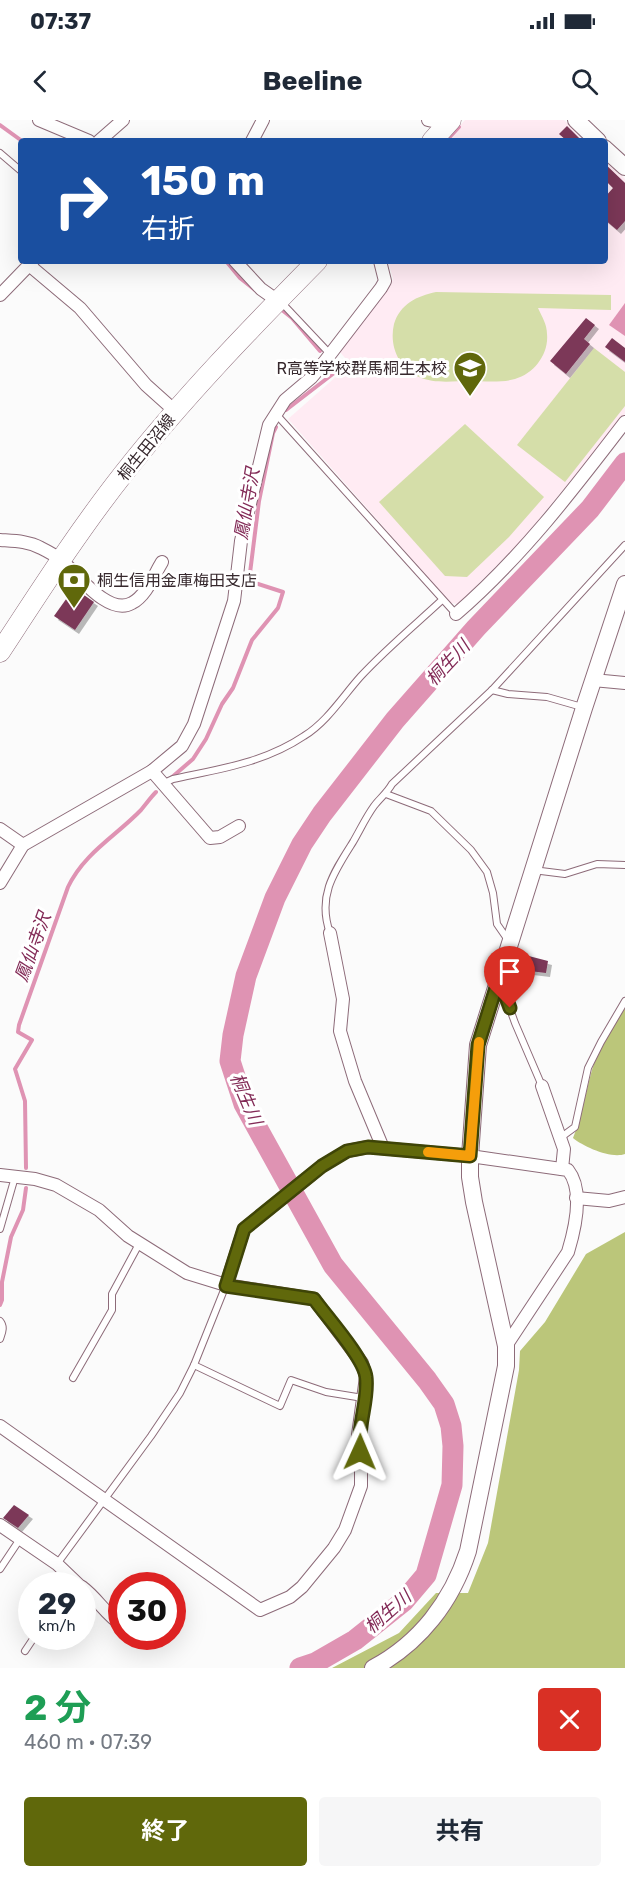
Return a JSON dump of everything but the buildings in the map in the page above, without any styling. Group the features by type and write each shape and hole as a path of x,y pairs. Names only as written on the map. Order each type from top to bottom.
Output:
{"main road":[{"name":"桐生田沼線","path":"0,652 61,560 124,473 175,411 315,264"}],"street":[{"path":"39,120 82,138"},
{"path":"102,138 123,120"},
{"path":"254,138 263,120"},
{"path":"576,120 595,138"},
{"path":"608,152 625,168"},
{"path":"0,295 30,264"},
{"path":"32,264 80,308 146,385 175,411"},
{"path":"238,264 261,289 278,301"},
{"path":"0,883 23,844 152,771 182,746 194,724 234,602 241,541 266,434 275,413 285,400 310,378 385,281 381,264"},
{"path":"456,614 523,549 571,493 625,422"},
{"path":"0,540 22,542 40,547 61,560 88,589 118,605 127,605 138,598 162,562"},
{"path":"373,1668 390,1659 416,1638 442,1608 461,1573 468,1551 506,1366 507,1346 474,1202 470,1156 478,1045 624,588"},
{"path":"593,680 625,683"},
{"path":"152,771 210,838 220,837 239,826"},
{"path":"0,829 23,844"},
{"path":"330,933 343,999 340,1031 355,1081 383,1148"},
{"path":"542,1086 564,1149 562,1168"},
{"path":"226,1286 244,1229 322,1166 335,1157 356,1148 383,1148 470,1156 562,1168 568,1170 574,1179 576,1198 573,1235 568,1252 507,1346"},
{"path":"0,1175 35,1179 56,1185 99,1210 139,1244 187,1273 226,1286 314,1299 362,1363 366,1377 358,1435 362,1468 361,1486 345,1530 334,1548 302,1587 290,1597 260,1610 0,1426"},
{"path":"576,1198 609,1201 625,1197"},
{"path":"0,1525 57,1564 65,1572"},
{"path":"96,1598 108,1612"}],"lane":[{"path":"0,153 18,168"},
{"path":"278,301 286,305 330,354"},
{"path":"275,413 456,614"},
{"path":"330,933 325,920 326,893 330,879 375,805 392,784 492,690 625,544"},
{"path":"162,784 174,778 250,763 305,736 321,722 362,675 442,600"},
{"path":"492,690 508,694 547,697 584,708"},
{"path":"386,794 431,811 471,850 487,872 493,893 497,924 510,944"},
{"path":"533,870 566,874 597,864 625,865"},
{"path":"499,978 542,1086"},
{"path":"560,1138 575,1127 588,1068 625,1001"},
{"path":"0,1229 15,1176"},
{"path":"73,1378 112,1310 112,1294 139,1244"},
{"path":"57,1564 180,1393 194,1365 226,1286"},
{"path":"0,1321 3,1324 0,1339"},
{"path":"194,1365 280,1406 291,1380 326,1392 364,1398"},
{"path":"0,1569 20,1539"}],"shaded area":[{"path":"465,120 564,120 583,138 449,138"},
{"name":"R高等学校群馬桐生本校","path":"608,162 625,179 625,414 521,541 458,604 451,603 288,419 347,367 346,359 338,350 391,285 393,279 389,264 608,264"},
{"path":"625,303 625,336 609,325"}],"green space":[{"path":"436,292 611,295 611,310 538,308 546,327 546,349 539,362 528,373 504,381 437,381 419,377 406,368 397,355 393,340 394,324 400,311 410,302"},
{"path":"594,348 625,372 625,406 565,482 517,445"},
{"path":"465,424 544,497 509,537 467,577 445,576 379,502"},
{"path":"625,1008 625,1154 613,1155 605,1154 573,1138 598,1054"},
{"path":"625,1232 625,1668 332,1668 399,1633 436,1593 468,1593 488,1543 519,1370 520,1351 545,1322 586,1254"}],"waterway":[{"name":"鳳仙寺沢","path":"0,125 18,138"},
{"path":"449,138 459,127"},
{"name":"鳳仙寺沢","path":"228,264 240,278 255,290"},
{"name":"鳳仙寺沢","path":"282,310 292,318 320,351"},
{"name":"鳳仙寺沢","path":"286,410 334,373 331,369"},
{"name":"鳳仙寺沢","path":"171,778 193,759 206,739 222,704 233,688 252,640 278,608 283,592 249,581 259,501 276,427"},
{"name":"桐生川","path":"300,1668 315,1663 355,1640 404,1601 426,1575 452,1485 453,1446 451,1426 444,1404 333,1265 244,1104 230,1061 233,1035 246,976 275,898 302,844 322,814 395,720 476,628 590,509 625,463"},
{"name":"鳳仙寺沢","path":"26,1168 25,1101 15,1069 32,1040 18,1032 19,1025 68,887 75,875 83,864 141,810 156,792"},
{"name":"鳳仙寺沢","path":"0,1305 11,1237 23,1210 26,1188"}],"slow traffic":[{"path":"428,1152 470,1156 479,1042"}],"place":[{"name":"R高等学校群馬桐生本校","path":"470,397"},
{"name":"桐生信用金庫梅田支店","path":"74,609"}],"route":[{"path":"360,1452 358,1435 366,1377 362,1363 314,1299 226,1286 244,1229 322,1166 335,1157 356,1148 383,1148 470,1156 478,1045 499,978 510,1008"}]}
